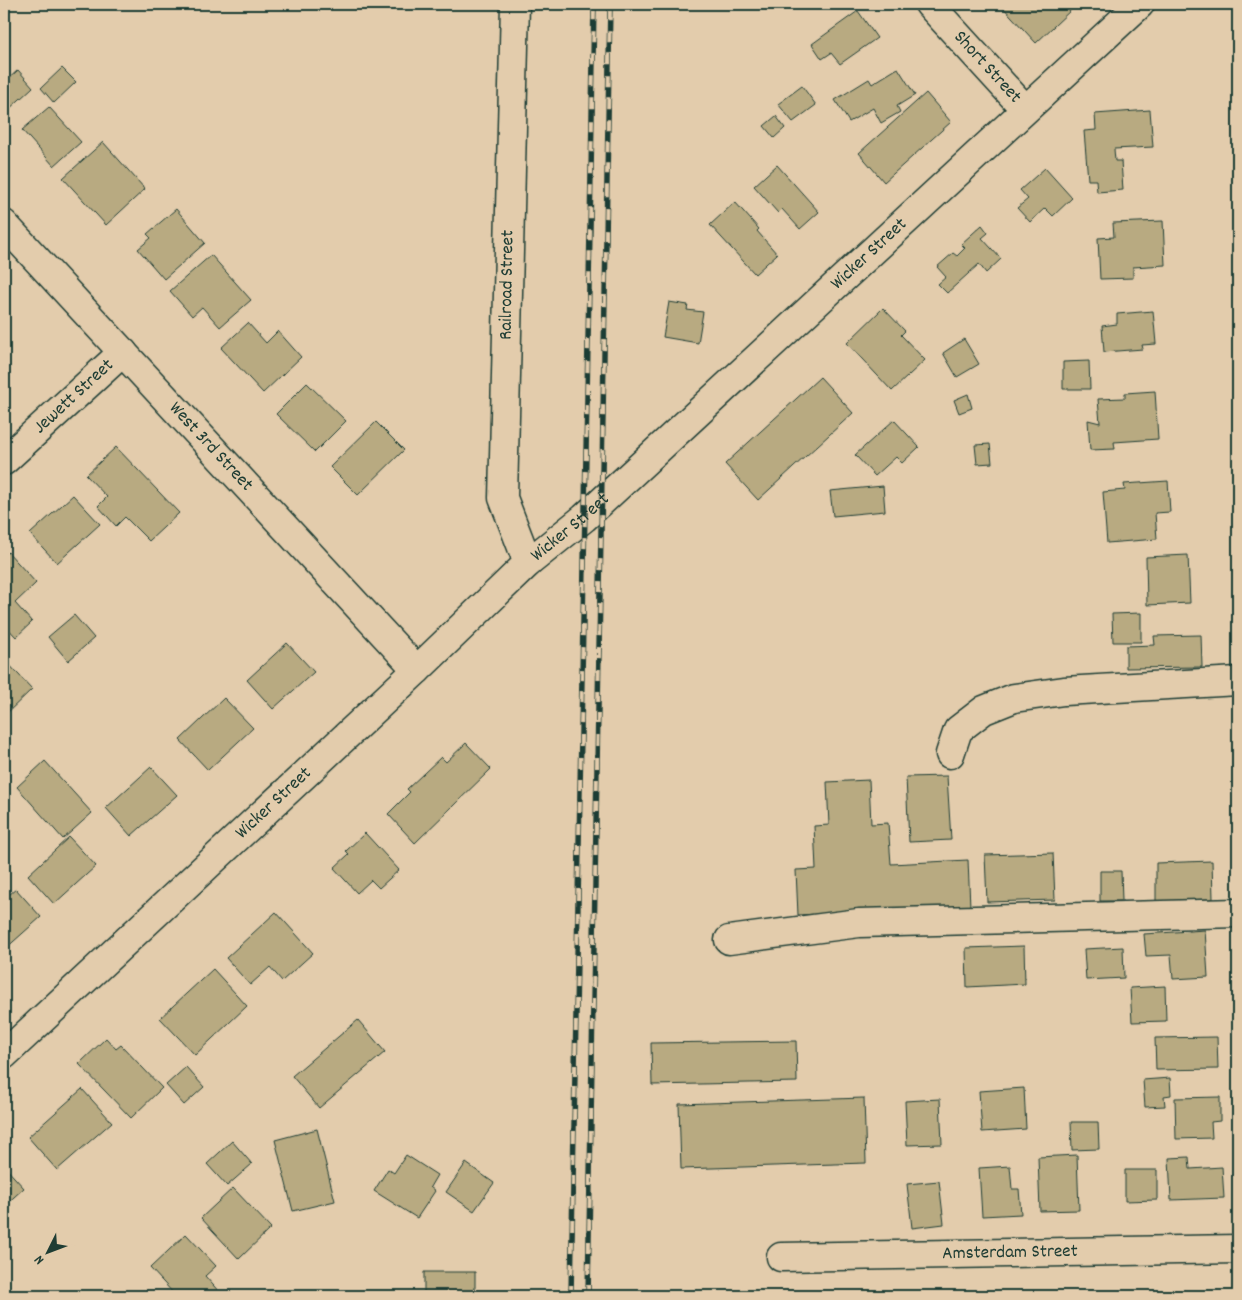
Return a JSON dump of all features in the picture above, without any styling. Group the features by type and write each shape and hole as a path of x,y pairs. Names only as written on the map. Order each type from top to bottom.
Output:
{"street":[{"name":"Railroad Street","path":"515,4 504,498 528,563"},
{"name":"Short Street","path":"929,4 1025,109"},
{"name":"Wicker Street","path":"4,1055 417,670 528,563 584,518 1140,4"},
{"name":"West 3rd Street","path":"4,224 417,670"},
{"name":"Jewett Street","path":"4,461 123,352"},
{"path":"950,754 958,730 984,710 1014,698 1064,691 1238,681"},
{"path":"729,940 859,923 1238,914"},
{"name":"Amsterdam Street","path":"781,1257 1238,1249"}],"building":[{"path":"1000,4 1067,4 1072,9 1036,43"},
{"path":"858,11 877,38 840,64 831,53 822,59 812,44"},
{"path":"62,68 76,82 54,103 41,88"},
{"path":"898,68 915,95 897,106 900,112 881,123 873,108 849,122 835,100 869,79 872,84"},
{"path":"18,70 33,87 6,112 4,110 4,83"},
{"path":"802,86 816,105 793,122 778,104"},
{"path":"926,93 951,122 884,182 859,153"},
{"path":"49,107 81,142 54,166 22,130"},
{"path":"1150,110 1153,147 1114,149 1115,161 1121,161 1123,190 1097,192 1096,180 1088,180 1084,131 1096,130 1095,114"},
{"path":"776,116 785,128 774,138 764,126"},
{"path":"103,142 145,189 106,225 63,178"},
{"path":"777,165 819,212 800,229 782,209 778,213 754,186"},
{"path":"1045,168 1072,198 1053,216 1045,208 1030,222 1017,208 1028,199 1020,190"},
{"path":"735,202 759,229 757,231 777,254 755,274 710,225"},
{"path":"176,209 205,243 164,279 138,249 151,238 147,234"},
{"path":"1163,221 1165,265 1133,267 1133,278 1100,279 1098,238 1114,237 1113,223"},
{"path":"982,225 988,233 982,238 1001,259 986,273 979,264 947,293 938,284 946,277 937,267 953,253 957,256 965,248 961,244"},
{"path":"211,255 251,300 220,327 202,307 192,316 170,291"},
{"path":"669,302 688,305 687,310 703,312 698,343 663,337"},
{"path":"883,308 905,331 901,335 925,360 892,391 847,343"},
{"path":"1153,311 1156,344 1142,345 1143,349 1104,352 1102,326 1117,324 1117,314"},
{"path":"248,323 266,343 278,331 301,357 263,393 221,348"},
{"path":"964,339 979,364 957,377 943,353"},
{"path":"1089,361 1090,389 1063,389 1063,362"},
{"path":"820,377 853,413 758,500 725,464"},
{"path":"307,383 346,421 315,452 276,414"},
{"path":"1155,391 1158,439 1114,442 1115,449 1090,450 1088,420 1100,423 1098,399 1125,398 1125,393"},
{"path":"968,394 972,408 959,413 954,400"},
{"path":"894,420 919,447 902,463 896,457 875,476 855,455"},
{"path":"376,422 404,450 358,495 330,467"},
{"path":"990,444 992,463 977,464 975,445"},
{"path":"116,447 179,513 149,541 125,517 116,526 98,506 107,497 86,475"},
{"path":"1168,481 1170,512 1155,513 1157,539 1107,543 1103,492 1125,490 1124,484"},
{"path":"883,486 885,511 833,516 830,491"},
{"path":"73,495 100,524 57,563 30,534"},
{"path":"8,552 36,583 15,603 32,622 16,637 4,624 4,556"},
{"path":"1188,555 1190,603 1147,605 1146,557"},
{"path":"1141,613 1141,642 1113,642 1112,614"},
{"path":"74,615 94,638 68,661 48,637"},
{"path":"1201,635 1202,667 1126,668 1126,646 1155,645 1154,636"},
{"path":"287,643 314,672 273,709 247,680"},
{"path":"4,659 32,689 4,716"},
{"path":"224,698 253,728 208,770 180,740"},
{"path":"466,743 491,769 415,843 388,814 410,792 407,789 441,757 446,762"},
{"path":"45,761 92,813 63,839 17,787"},
{"path":"151,767 177,795 131,836 106,808"},
{"path":"947,776 951,840 909,842 906,777"},
{"path":"869,780 871,824 888,823 891,864 968,860 970,907 798,915 796,870 816,869 814,826 829,825 827,782"},
{"path":"365,833 399,870 379,888 371,880 357,893 334,868 349,854 346,851"},
{"path":"69,837 96,866 54,904 28,875"},
{"path":"1053,853 1055,900 987,902 985,855"},
{"path":"1212,861 1213,899 1156,901 1156,863"},
{"path":"1100,871 1121,871 1122,901 1100,901"},
{"path":"16,889 41,917 4,950 4,899"},
{"path":"276,912 313,953 282,981 270,967 250,985 226,958"},
{"path":"1205,930 1208,977 1173,979 1171,955 1146,956 1144,934"},
{"path":"1024,946 1025,984 967,987 966,948"},
{"path":"1123,947 1124,978 1086,980 1084,949"},
{"path":"213,969 247,1006 195,1055 160,1018"},
{"path":"1165,986 1166,1021 1132,1022 1130,988"},
{"path":"358,1020 385,1052 319,1108 292,1076"},
{"path":"1217,1037 1218,1069 1156,1070 1155,1038"},
{"path":"106,1038 116,1049 121,1045 162,1088 131,1118 79,1064"},
{"path":"796,1041 797,1082 652,1085 651,1043"},
{"path":"186,1067 204,1087 184,1105 166,1085"},
{"path":"1170,1078 1171,1095 1164,1096 1165,1106 1145,1107 1143,1080"},
{"path":"1024,1088 1026,1129 982,1132 979,1091"},
{"path":"82,1089 112,1122 57,1170 28,1137"},
{"path":"1220,1097 1220,1121 1211,1122 1212,1138 1176,1139 1175,1098"},
{"path":"864,1098 866,1163 681,1169 679,1104"},
{"path":"940,1099 942,1144 907,1145 905,1101"},
{"path":"1071,1122 1098,1122 1099,1149 1072,1150"},
{"path":"317,1129 335,1201 293,1211 275,1140"},
{"path":"232,1141 252,1164 227,1186 207,1164"},
{"path":"406,1155 437,1175 430,1187 435,1191 417,1218 374,1191 388,1169 394,1173"},
{"path":"1077,1155 1079,1210 1040,1211 1038,1157"},
{"path":"1189,1157 1190,1169 1222,1167 1224,1198 1171,1200 1169,1158"},
{"path":"466,1163 494,1183 474,1211 446,1192"},
{"path":"4,1166 24,1188 4,1206"},
{"path":"1010,1166 1012,1189 1019,1189 1021,1214 982,1216 979,1168"},
{"path":"1125,1170 1157,1170 1157,1200 1125,1201"},
{"path":"939,1181 944,1224 912,1228 907,1184"},
{"path":"233,1188 271,1228 239,1259 201,1218"},
{"path":"186,1234 216,1266 205,1276 221,1294 218,1296 176,1296 150,1268"},
{"path":"424,1272 475,1272 475,1296 424,1296"}],"railway":[{"path":"571,1296 594,4"},
{"path":"588,1296 610,4"}]}
